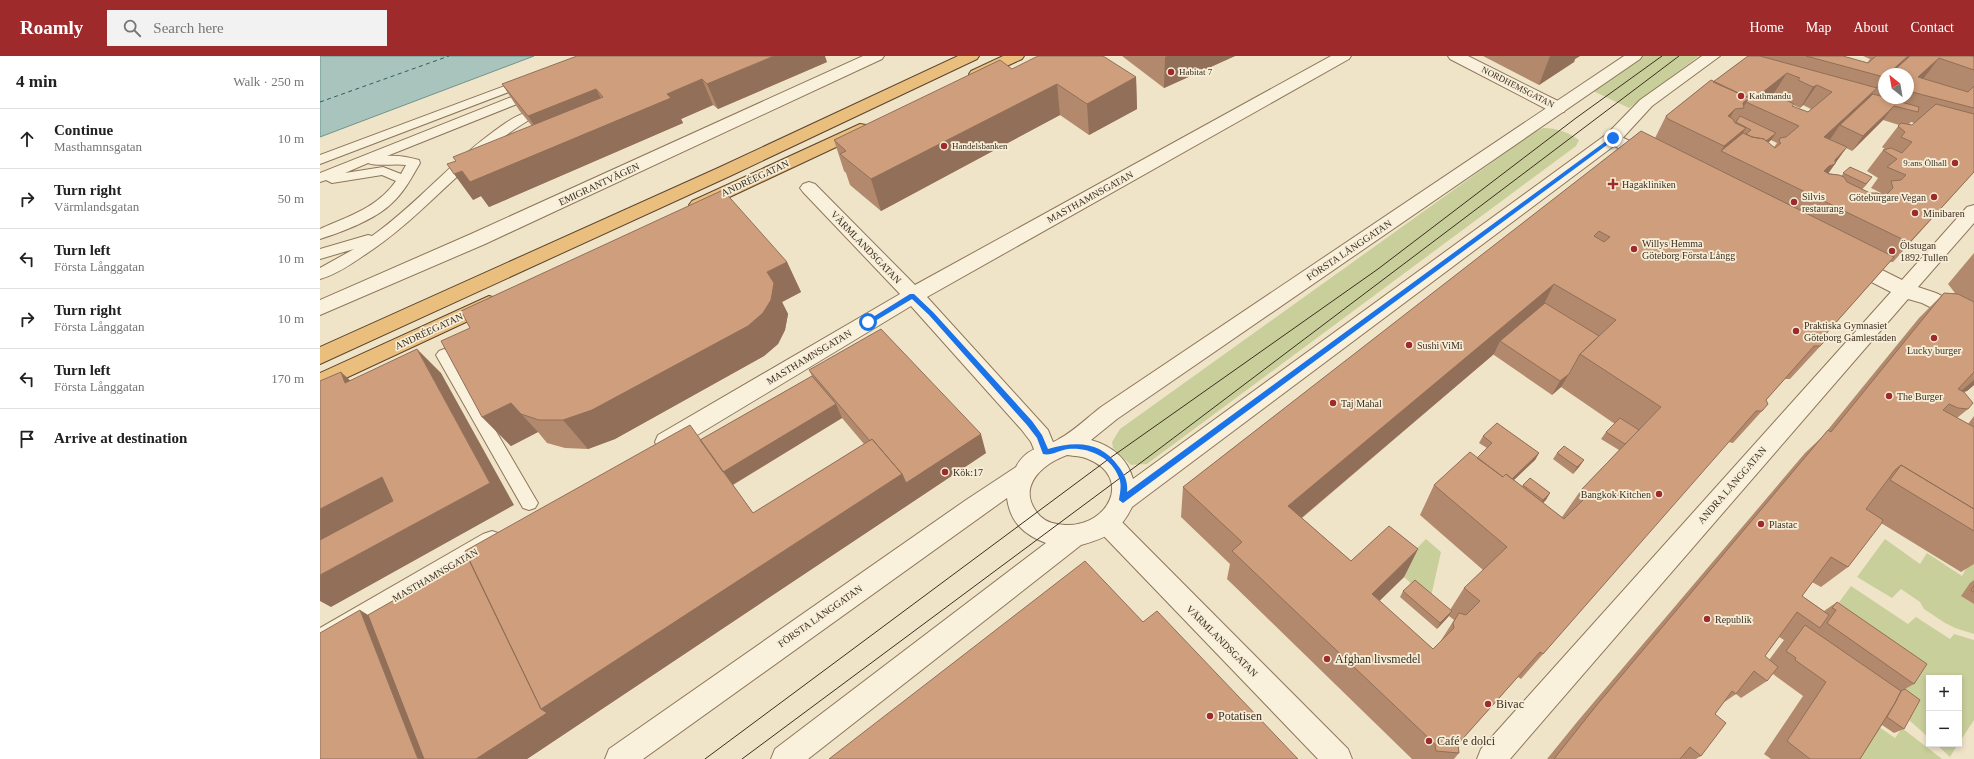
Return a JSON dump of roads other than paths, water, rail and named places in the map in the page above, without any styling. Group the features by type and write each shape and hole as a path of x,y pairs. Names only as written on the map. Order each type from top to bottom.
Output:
{"highway":[{"path":"895,92 947,56"},
{"name":"ANDRÉEGATAN","path":"320,356 971,56"},
{"path":"966,80 1016,56"},
{"name":"ANDRÉEGATAN","path":"686,211 872,123"},
{"name":"ANDRÉEGATAN","path":"320,382 508,294"}],"street":[{"name":"EMIGRANTVÄGEN","path":"320,308 478,239 876,56"},
{"name":"MASTHAMNSGATAN","path":"650,451 912,296 1343,56"},
{"name":"NORDHEMSGATAN","path":"1456,56 1558,108"},
{"name":"FÖRSTA LÅNGGATAN","path":"619,759 974,506 1022,475 1032,462 1056,449 1634,56"},
{"name":"FÖRSTA LÅNGGATAN","path":"1022,475 1018,490 1018,498 1022,512 1027,519 1039,529 1047,533 1060,536 1074,536 1088,533 1107,523 1118,510 1123,500 1613,138 1646,103 1712,56"},
{"path":"1613,138 1664,164"},
{"name":"VÄRMLANDSGATAN","path":"809,188 931,314 1030,423 1040,437 1056,449"},
{"name":"ANDRA LÅNGGATAN","path":"1491,759 1974,211"},
{"path":"1837,255 1904,290 1929,298 1974,321"},
{"path":"1056,449 1090,448 1110,458 1122,476 1124,487 1123,500"},
{"name":"MASTHAMNSGATAN","path":"320,642 529,517"},
{"name":"VÄRMLANDSGATAN","path":"1107,523 1338,759"},
{"name":"FÖRSTA LÅNGGATAN","path":"785,759 1074,536"}],"lane":[{"path":"320,160 540,81"},
{"path":"320,178 354,163 518,99 540,81"},
{"path":"320,170 511,96 540,81"},
{"path":"320,274 350,258 399,223 467,157 515,123 525,118"},
{"path":"320,170 354,163 396,159 414,163 394,193 381,205 320,234"},
{"path":"320,181 383,171 404,180"},
{"path":"360,216 392,212 397,215 399,223"},
{"path":"320,244 327,241 379,237"},
{"path":"320,254 379,237"},
{"path":"320,263 379,237"},
{"path":"444,355 529,517"}],"water":[{"path":"320,56 534,56 320,137"}],"tram line":[{"path":"705,759 1110,458 1378,269 1576,118 1662,56"},
{"path":"742,759 1147,458 1679,56"}],"place":[{"name":"Habitat 7","path":"1171,72"},
{"name":"Kathmandu","path":"1741,96"},
{"name":"Handelsbanken","path":"944,146"},
{"name":"9:ans Ölhall","path":"1955,163"},
{"name":"Hagakliniken","path":"1613,184"},
{"name":"Göteburgare Vegan","path":"1934,197"},
{"name":"Silvis restaurang","path":"1794,202"},
{"name":"Minibaren","path":"1915,213"},
{"name":"Willys Hemma Göteborg Första Långg","path":"1634,249"},
{"name":"Ölstugan 1892 Tullen","path":"1892,251"},
{"name":"Praktiska Gymnasiet Göteborg Gamlestaden","path":"1796,331"},
{"name":"Lucky burger","path":"1934,338"},
{"name":"Sushi ViMi","path":"1409,345"},
{"name":"The Burger","path":"1889,396"},
{"name":"Taj Mahal","path":"1333,403"},
{"name":"Kök:17","path":"945,472"},
{"name":"Bangkok Kitchen","path":"1659,494"},
{"name":"Plastac","path":"1761,524"},
{"name":"Republik","path":"1707,619"},
{"name":"Afghan livsmedel","path":"1327,659"},
{"name":"Bivac","path":"1488,704"},
{"name":"Potatisen","path":"1210,716"},
{"name":"Café e dolci","path":"1429,741"}]}
